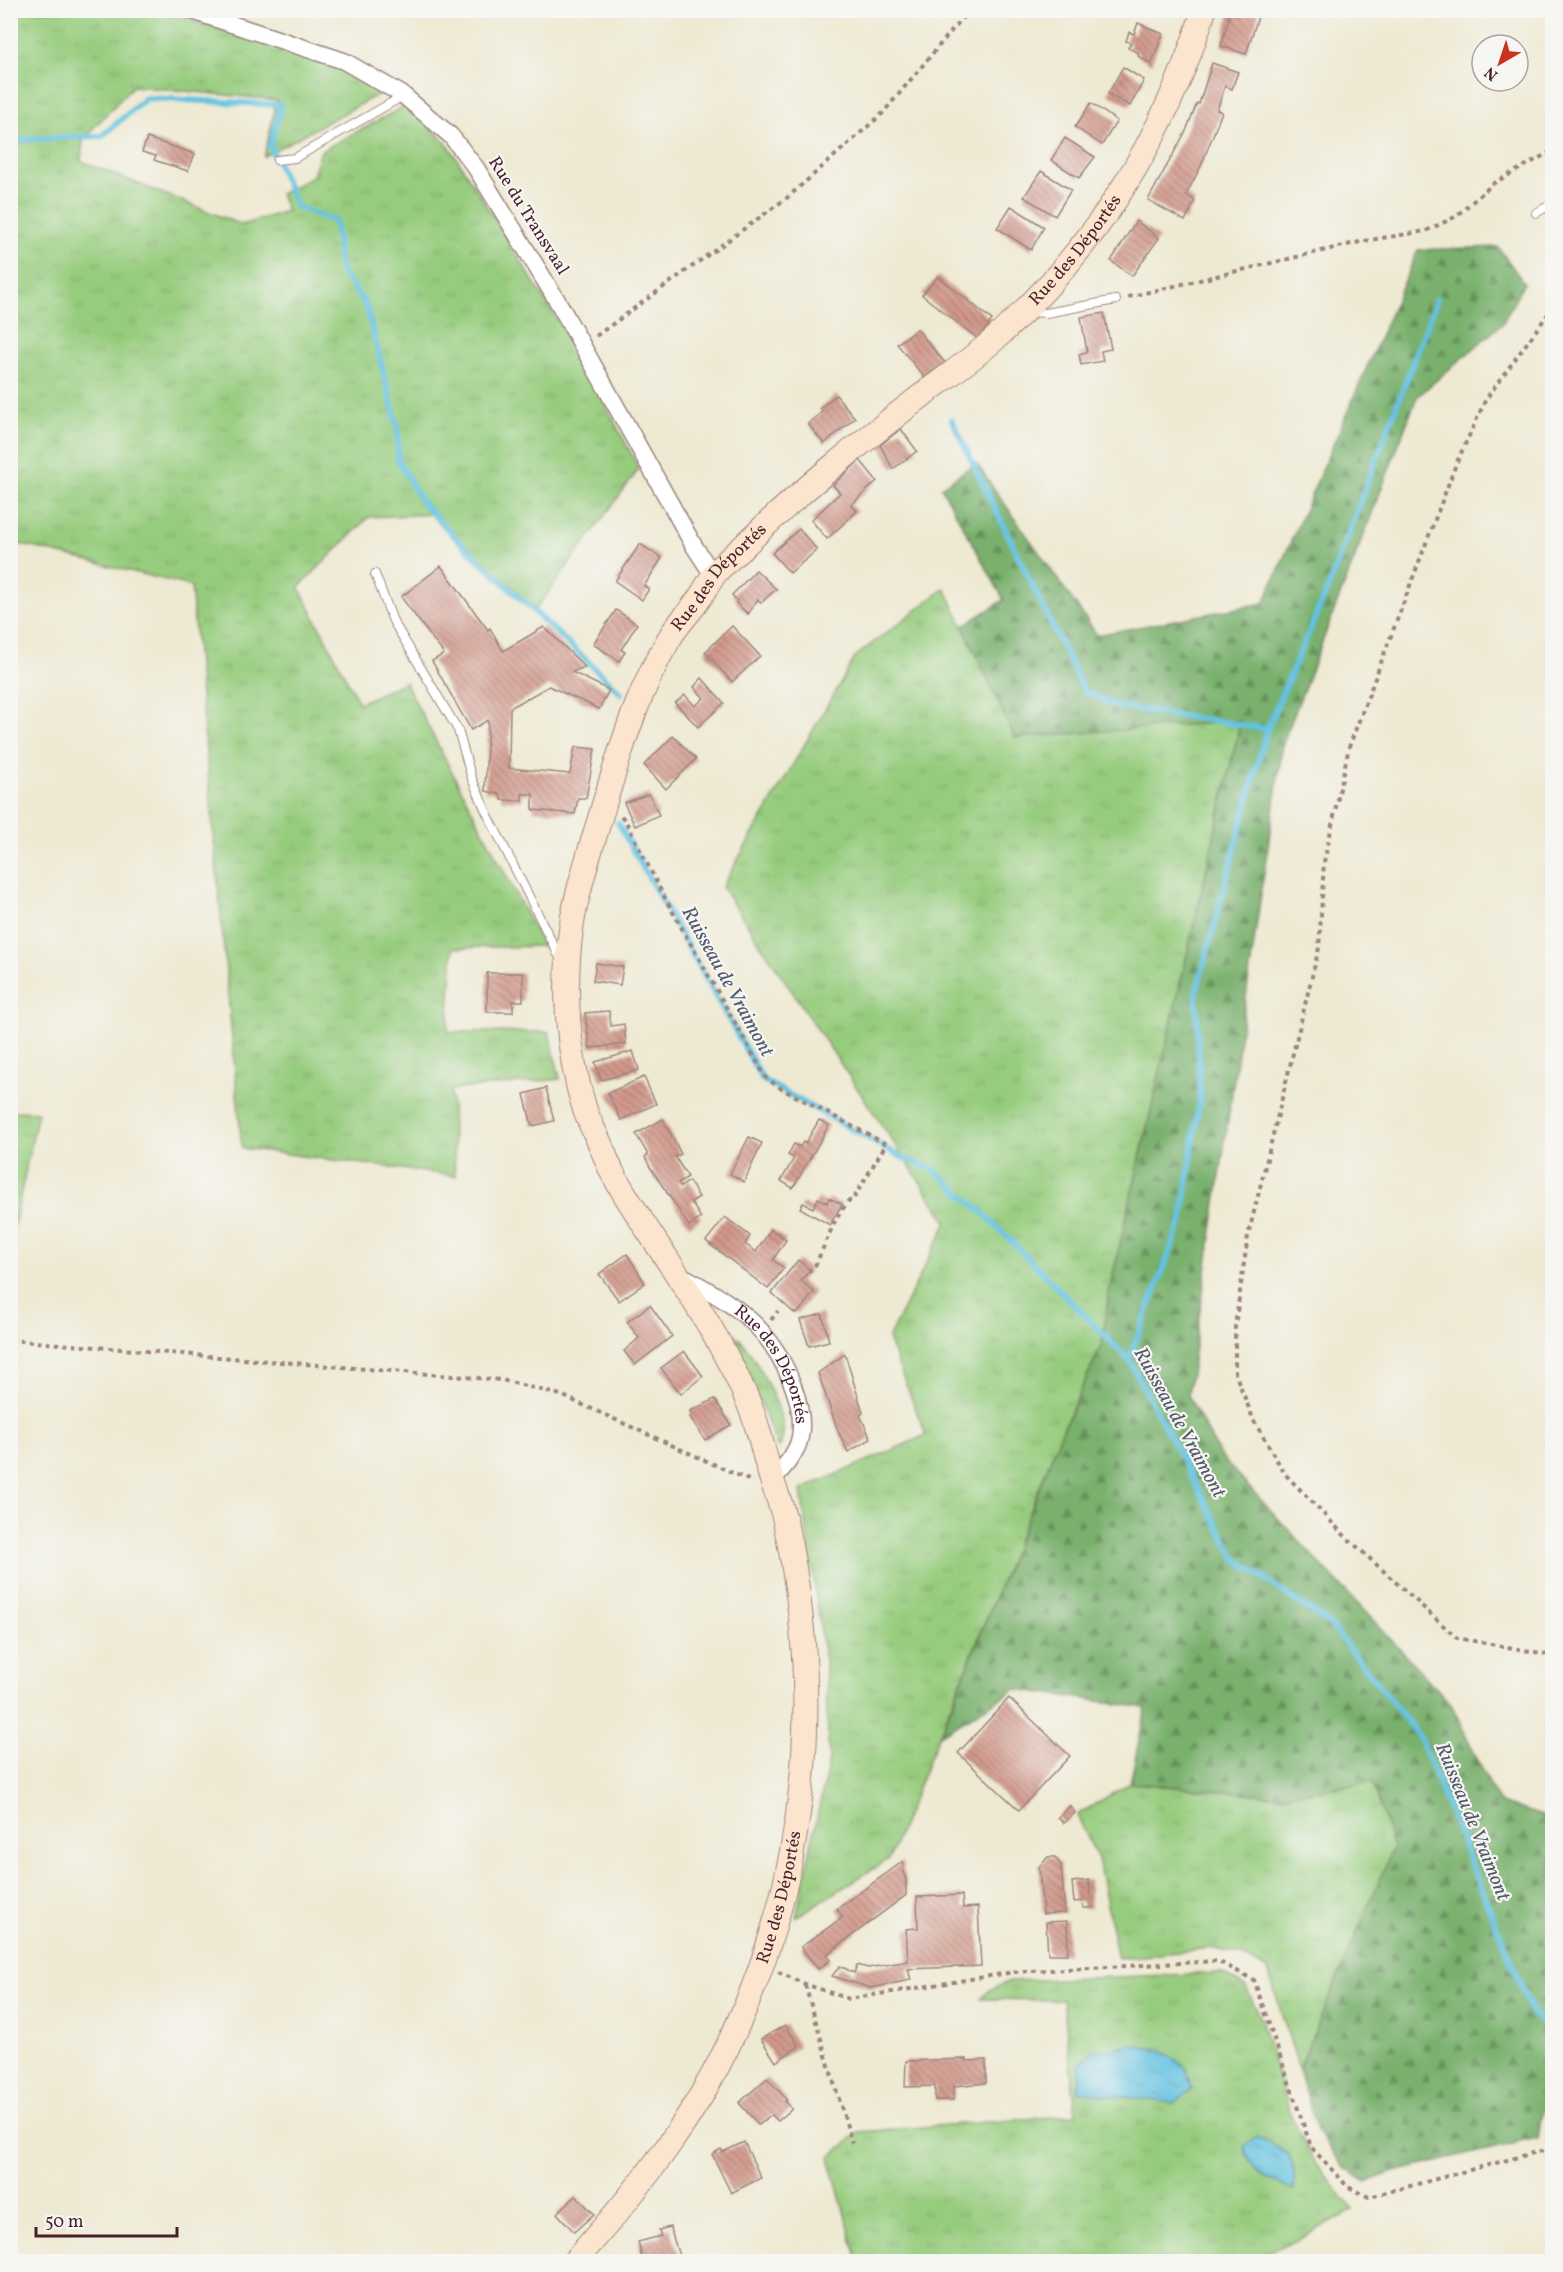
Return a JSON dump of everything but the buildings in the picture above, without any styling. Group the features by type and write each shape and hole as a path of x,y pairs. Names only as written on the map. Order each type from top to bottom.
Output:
{"street":[{"name":"Rue du Transvaal","path":"189,10 344,61 403,95 451,136 476,168 558,302 694,546 713,575"},
{"name":"Rue des Déportés","path":"574,2262 652,2170 696,2103 730,2041 763,1965 778,1918 791,1861 803,1784 807,1710 803,1624 783,1511 756,1422 731,1365 703,1312 614,1177 585,1108 571,1052 567,971 571,926 581,882 626,732 652,672 674,632 702,596 713,575 770,519 879,429 993,341 1081,249 1113,207 1138,165 1189,57 1204,10"},
{"name":"Rue des Déportés","path":"679,1274 732,1306 762,1332 790,1376 802,1424 797,1447 786,1466 772,1480"}],"lane":[{"path":"277,160 295,159 403,95"},
{"path":"1536,213 1552,204"},
{"path":"1023,312 1046,313 1116,300"},
{"path":"375,574 393,621 458,730 472,779 486,811 567,971"}],"path":[{"path":"582,346 788,197 882,114 969,10"},
{"path":"1116,300 1364,241 1426,231 1455,217 1494,183 1552,151"},
{"path":"1552,305 1551,310 1486,399 1456,464 1349,747 1324,862 1318,948 1248,1236 1234,1326 1235,1373 1254,1421 1285,1474 1344,1535 1457,1638 1552,1655"},
{"path":"605,802 625,820 661,891 766,1078 782,1089 886,1144 852,1201 848,1201 835,1221 816,1264 809,1271"},
{"path":"10,1340 502,1380 561,1395 749,1481 759,1483 772,1480"},
{"path":"763,1965 805,1984 849,1999 1014,1971 1218,1961 1254,1980 1311,2147 1348,2187 1369,2197 1552,2148"},
{"path":"805,1984 852,2143"},
{"path":"1551,2262 1552,2255"}],"green space":[{"path":"11,11 158,11 326,60 385,91 264,156 277,100 133,86 83,139 81,161 242,225 287,211 280,194 313,176 321,151 405,106 449,146 583,361 639,469 536,609 433,514 369,517 299,587 359,703 405,682 543,946 453,948 448,1032 549,1032 560,1079 451,1090 455,1176 242,1148 191,586 11,542"},
{"path":"1498,247 1524,283 1502,324 1417,397 1283,743 1188,1395 1221,1457 1451,1704 1498,1802 1552,1819 1552,2048 1538,2138 1394,2172 1366,2182 1343,2167 1317,2130 1299,2069 1393,1848 1373,1782 1281,1796 1130,1783 1146,1708 1016,1689 940,1735 1061,1434 1102,1344 1110,1288 1241,721 1015,738 963,626 1004,600 941,487 976,463 1097,635 1264,603 1418,250"},
{"path":"945,588 1015,738 1241,720 1110,1288 1102,1344 1064,1426 889,1859 796,1917 829,1761 825,1661 801,1490 926,1435 888,1339 947,1222 722,887 856,656"},
{"path":"10,1111 38,1112 11,1240"},
{"path":"732,1334 739,1339 755,1361 776,1403 783,1424 779,1447 730,1339"},
{"path":"1373,1782 1393,1848 1299,2069 1268,1970 1239,1954 1210,1948 1118,1959 1098,1859 1077,1815 1130,1783 1281,1796"},
{"path":"1221,1973 1246,1987 1260,2017 1290,2113 1313,2160 1353,2210 1296,2241 1243,2261 858,2261 829,2158 859,2132 1076,2115 1063,2000 981,1999 990,1990 1010,1981"}],"water":[{"path":"1133,2045 1161,2050 1186,2067 1192,2089 1174,2103 1079,2092 1080,2064 1093,2051"},
{"path":"1257,2137 1283,2150 1288,2155 1294,2169 1294,2191 1269,2180 1252,2164 1244,2146"}],"waterway":[{"name":"Ruisseau de Vraimont","path":"10,140 102,136 146,98 281,105 270,146 297,207 335,221 340,270 366,305 398,429 398,460 423,504 458,540 621,693"},
{"path":"1129,1360 1182,1220 1200,1095 1196,993 1267,729 1327,590 1437,299"},
{"path":"952,420 1084,691 1116,706 1267,729"},
{"name":"Ruisseau de Vraimont","path":"618,823 763,1080 903,1158 933,1169 983,1213 1129,1360 1235,1558 1331,1625 1419,1736 1532,2013 1552,2033"}]}
